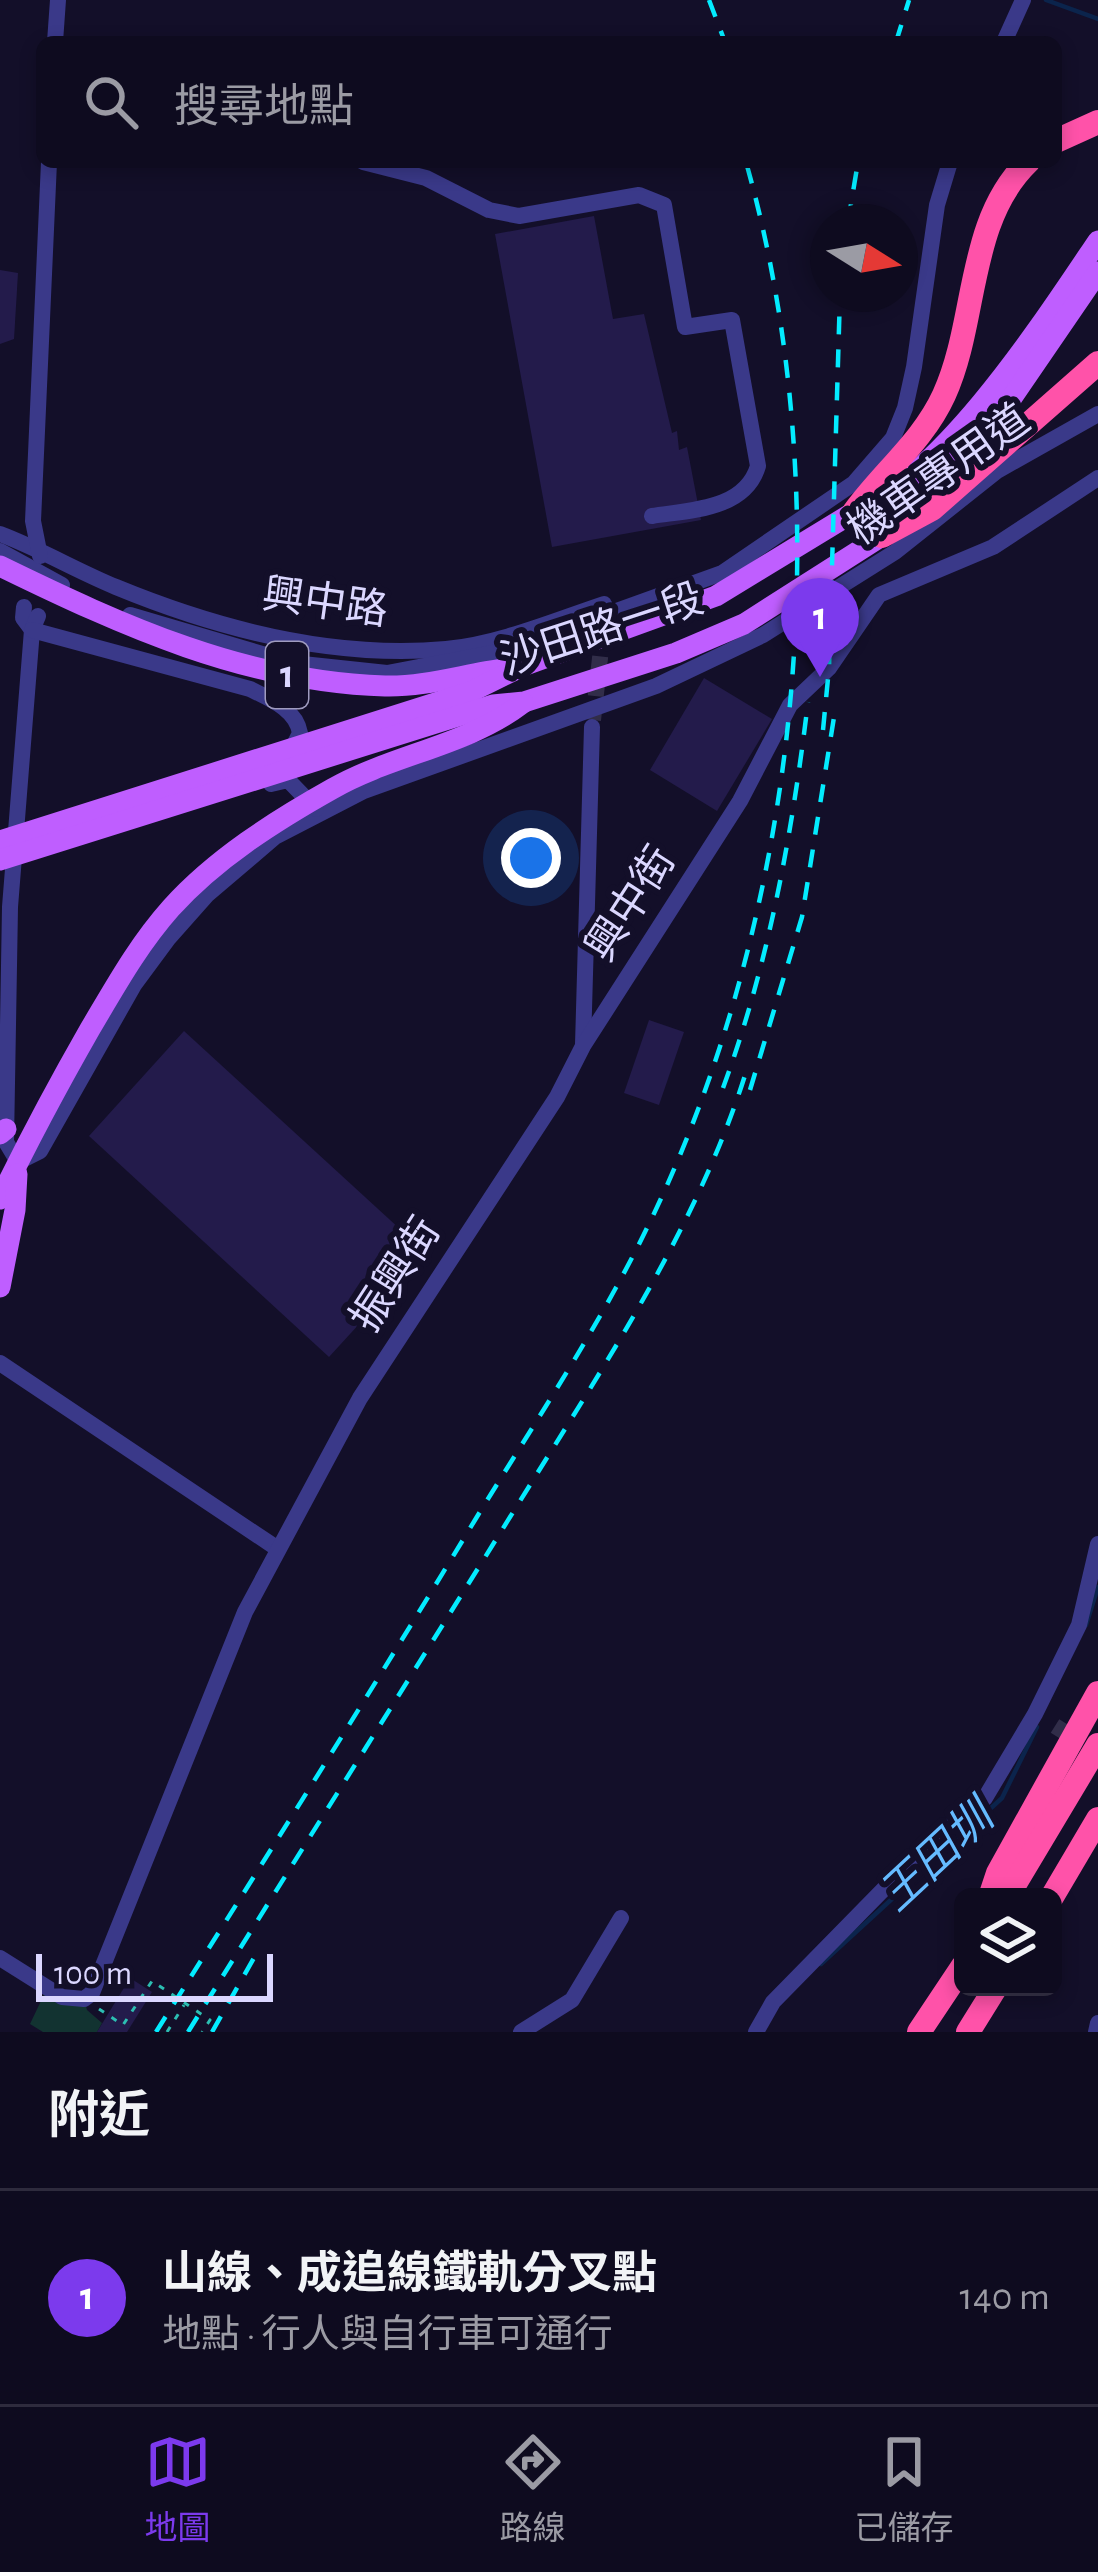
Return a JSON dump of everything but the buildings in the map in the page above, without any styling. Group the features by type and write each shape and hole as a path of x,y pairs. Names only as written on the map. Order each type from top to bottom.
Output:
{"highway":[{"path":"1062,138 1098,122"},
{"path":"854,512 937,409 956,361 991,223 1024,168"},
{"path":"888,544 1098,363"},
{"path":"993,1888 1098,1693"},
{"path":"1012,1888 1098,1745"},
{"path":"1057,1888 1098,1819"},
{"path":"920,2032 954,1980"},
{"path":"968,2032 991,1996"}],"main road":[{"name":"沙田路一段","path":"0,841 174,802 291,751 470,692 719,585 879,502 960,425 1023,349 1098,241"},
{"name":"沙田路一段","path":"0,862 174,802 493,705 524,702 753,630 888,544 1013,396 1098,272"},
{"name":"沙田路一段","path":"0,566 164,640 248,668 388,686 523,666"},
{"path":"0,1198 134,952 205,875 250,840 315,808 336,786 497,723 524,702"},
{"path":"0,1287 16,1210 18,1162"}],"street":[{"path":"55,36 58,0"},
{"path":"1007,36 1023,0"},
{"path":"36,555 33,521 49,168"},
{"path":"387,168 426,178 489,210 519,216 639,195 664,205 685,327 732,320 758,466 741,494 712,506 652,516"},
{"name":"機車專用道","path":"0,551 61,590 222,645 293,663 387,673 508,650 719,585 854,483 893,437 905,408 937,205 948,168"},
{"name":"機車專用道","path":"888,544 997,471 1098,415"},
{"name":"興中街","path":"583,1046 740,801 790,705 829,668 879,595 993,547 1098,478"},
{"path":"0,534 36,555"},
{"name":"興中路","path":"36,555 162,605 260,634 360,649 451,649 604,604 605,614"},
{"path":"18,1162 3,1131 10,908 31,618 250,689 296,719 300,733 291,751"},
{"path":"174,802 288,780 315,808 656,686 753,630"},
{"path":"583,1046 592,727"},
{"name":"振興街","path":"84,1999 99,1981 244,1612 360,1398 557,1097 583,1046"},
{"path":"0,1363 278,1549"},
{"path":"756,2032 773,2002 910,1862 985,1798 1035,1714 1078,1625 1098,1544"},
{"path":"1035,1714 1055,1726"},
{"path":"521,2032 572,2000 621,1918"},
{"path":"0,1958 62,1996 84,1999"},
{"path":"1096,2032 1098,2023"}],"path":[{"path":"84,1999 123,2025 152,1981 210,2020 202,2032"},
{"path":"166,2032 185,2003"}],"green space":[{"path":"49,1984 84,1999 87,2010 102,2023 97,2032 43,2032 30,2024"}],"waterway":[{"path":"1046,0 1098,19"},
{"name":"王田圳","path":"1086,1625 1098,1587"},
{"name":"王田圳","path":"821,1964 1002,1798 1037,1727"}],"tunnel":[{"path":"593,720 605,614"},
{"path":"1055,1726 1082,1743"}],"railway":[{"path":"709,0 723,36"},
{"path":"898,36 909,0"},
{"path":"156,2032 619,1283 692,1124 736,992 769,855 789,714 797,573 793,432 776,294 747,168"},
{"path":"851,204 857,168"},
{"path":"823,730 839,312"},
{"path":"723,1088 777,898 808,702"},
{"path":"750,1090 802,917 835,711"},
{"path":"188,2032 617,1345 703,1183 747,1069"},
{"path":"212,2032 259,1949"}],"place":[{"name":"山線、成追線鐵軌分叉點","path":"820,677"}]}
